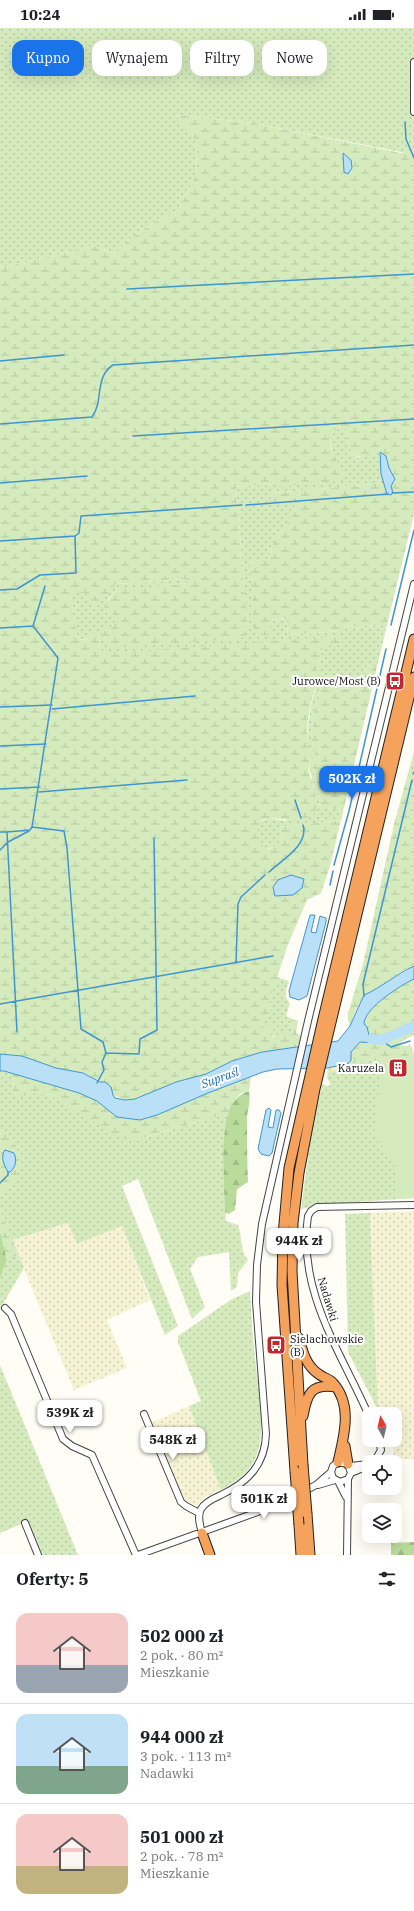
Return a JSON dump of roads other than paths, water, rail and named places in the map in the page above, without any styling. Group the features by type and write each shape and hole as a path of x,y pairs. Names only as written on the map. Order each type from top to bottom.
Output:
{"highway":[{"path":"300,1555 283,1302 283,1235 290,1168 328,1018 414,639"},
{"path":"328,1018 414,677"},
{"path":"310,1555 303,1465 292,1271 295,1205 311,1089"},
{"path":"294,1316 301,1347 308,1364 317,1373 333,1383 343,1396 345,1406 344,1440 347,1469"},
{"path":"301,1431 306,1401 311,1392 324,1386 336,1387"},
{"path":"202,1533 210,1555"}],"street":[{"path":"414,62 414,112"},
{"path":"202,1533 199,1513 206,1503 236,1488 251,1476 259,1464 265,1448 266,1428 257,1319 257,1265 262,1224 308,1021 414,584"},
{"name":"Nadawki","path":"365,1407 327,1331 315,1300 308,1260 308,1216 311,1211 317,1207 414,1205"},
{"path":"5,1308 11,1314 63,1439 72,1446 92,1455 137,1555 280,1504 316,1485 331,1472 333,1466 347,1469 362,1466"},
{"path":"144,1414 181,1502 199,1513"},
{"path":"316,1485 337,1480 343,1481 347,1469"},
{"path":"347,1469 347,1501 349,1520 347,1555"},
{"path":"331,1472 337,1480 347,1501"},
{"path":"25,1523 38,1555"}],"water":[{"path":"343,153 351,160 352,168 348,174 344,172"},
{"path":"380,452 386,456 389,468 395,479 391,486 393,493 391,495 387,494 381,474"},
{"path":"291,875 304,879 302,888 293,895 275,896 273,887 278,880"},
{"path":"310,915 315,915 311,932 316,933 320,916 326,918 326,922 307,996 299,1000 290,997 289,991"},
{"name":"Supraśl","path":"414,966 414,979 401,986 376,1004 366,1018 364,1024 367,1027 369,1035 383,1038 384,1042 360,1042 351,1052 351,1060 349,1063 328,1068 277,1069 263,1072 208,1093 157,1115 140,1120 117,1117 97,1101 79,1093 0,1071 0,1054 22,1056 56,1068 83,1073 100,1082 105,1082 111,1087 115,1098 125,1100 135,1099 176,1082 206,1074 232,1061 262,1052 338,1041 350,1026 364,995"},
{"path":"269,1108 271,1110 268,1127 273,1128 276,1110 279,1110 281,1113 272,1153 269,1156 261,1154 258,1149 266,1110"},
{"path":"5,1150 14,1153 15,1156 15,1166 10,1172 8,1172 3,1161"}],"waterway":[{"path":"405,122 406,139 414,158"},
{"path":"127,289 414,274"},
{"path":"0,424 92,417 98,404 103,376 113,365 414,345"},
{"path":"0,361 64,355"},
{"path":"133,436 414,419"},
{"path":"0,483 87,476"},
{"path":"392,493 414,492"},
{"path":"246,505 388,494"},
{"path":"0,541 75,536 79,533 81,516 242,505"},
{"path":"391,625 414,530"},
{"path":"0,590 17,589 40,575 76,573 75,536"},
{"path":"0,628 33,626 45,586"},
{"path":"17,1032 7,832 30,830 32,827 58,658 33,626"},
{"path":"334,865 349,811 386,649"},
{"path":"52,709 195,696"},
{"path":"0,707 52,705"},
{"path":"0,746 46,744"},
{"path":"39,792 187,780"},
{"path":"364,996 363,984 412,780"},
{"path":"0,789 40,787"},
{"path":"295,800 301,818"},
{"path":"269,872 293,852 302,839 304,832 303,825"},
{"path":"32,827 64,831 67,848 81,1029 103,1042 106,1053"},
{"path":"0,850 8,842 29,831"},
{"path":"0,832 7,832"},
{"path":"97,1083 104,1070 102,1062 106,1053 139,1054 140,1039 157,1030 154,838"},
{"path":"330,885 333,871"},
{"path":"236,962 238,904 241,897 265,875"},
{"path":"0,1004 273,956"},
{"path":"371,1039 382,1040 414,1026"},
{"path":"384,1042 391,1047 410,1041"},
{"path":"0,1183 8,1175 8,1172"}],"place":[{"name":"Jurowce/Most (B)","path":"395,681"},
{"name":"Karuzela","path":"398,1068"},
{"name":"Sielachowskie (B)","path":"276,1345"}]}
